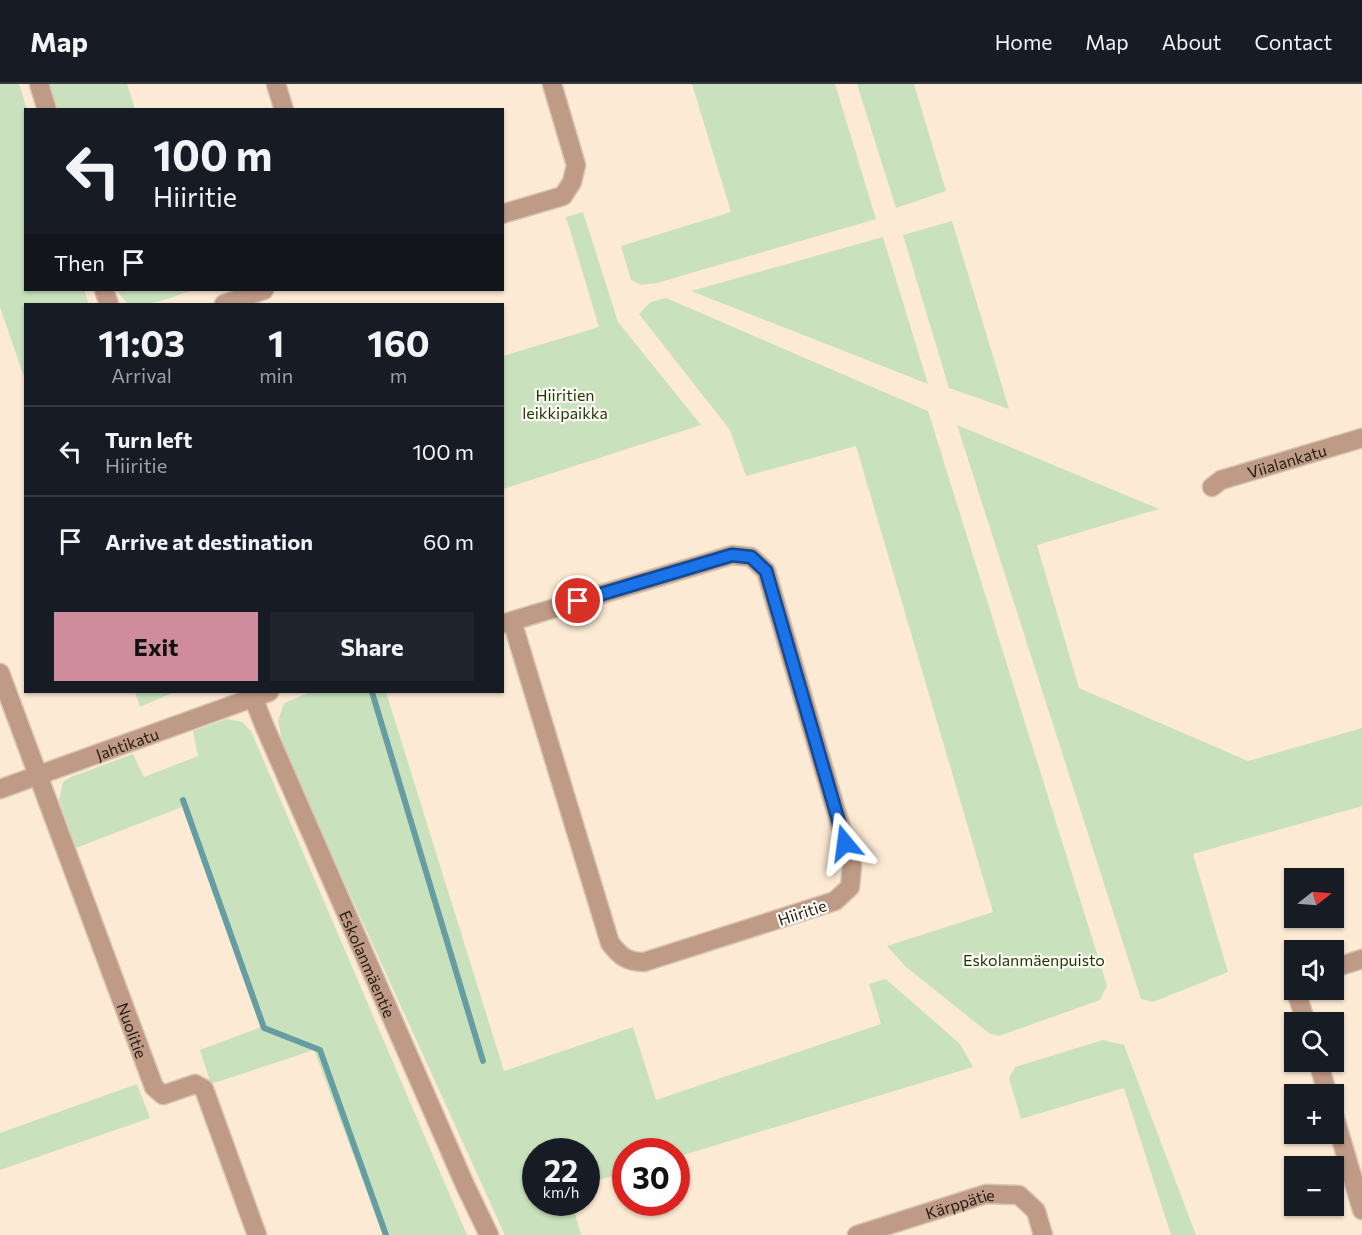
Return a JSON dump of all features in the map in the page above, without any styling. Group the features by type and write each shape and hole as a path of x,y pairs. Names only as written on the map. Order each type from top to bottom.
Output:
{"street":[{"path":"39,84 46,108"},
{"path":"276,84 283,108"},
{"path":"504,213 563,196 572,182 576,165 552,84"},
{"path":"227,303 261,291"},
{"name":"Viialankatu","path":"1212,487 1221,480 1362,438"},
{"name":"Hiiritie","path":"732,555 751,557 766,571 852,866 850,887 835,901 644,962 633,962 620,956 610,943 507,622 732,555"},
{"path":"0,674 38,775"},
{"name":"Jahtikatu","path":"0,789 258,693"},
{"name":"Eskolanmäentie","path":"258,693 465,1185 489,1235"},
{"name":"Nuolitie","path":"38,775 154,1088 163,1095 195,1084 204,1089 257,1235"},
{"path":"1344,965 1362,959"},
{"path":"1343,1144 1362,1210"},
{"name":"Kärppätie","path":"857,1235 986,1194 1019,1194 1036,1211 1043,1235"}],"green space":[{"path":"0,84 19,84 27,108 24,108 24,291 84,291 89,303 24,303 24,377 0,307"},
{"path":"49,84 127,84 135,108 57,108"},
{"path":"692,84 835,84 876,219 657,283 641,285 631,280 621,246 731,212"},
{"path":"857,84 914,84 946,191 896,208"},
{"name":"Hiiritien leikkipaikka","path":"583,212 618,322 701,425 504,489 504,356 599,327 566,217"},
{"path":"952,221 1009,409 949,388 903,235"},
{"path":"883,237 928,384 691,291"},
{"path":"117,291 190,291 149,303 127,303"},
{"name":"Eskolanmäenpuisto","path":"666,298 928,411 1107,986 1100,1000 999,1036 990,1034 906,967 887,946 993,912 856,446 746,476 730,430 639,314 651,302"},
{"path":"957,425 1159,509 1037,545 1079,688 1248,761 1362,728 1362,806 1193,854 1228,972 1153,1002 1141,999"},
{"path":"135,693 172,693 140,707"},
{"path":"309,693 386,693 504,1071 633,1027 656,1100 881,1024 869,984 886,979 960,1044 973,1067 690,1153 690,1138 612,1138 612,1176 600,1180 600,1138 522,1138 522,1216 576,1216 581,1235 505,1235 283,747 278,721 284,703"},
{"path":"227,719 242,722 251,731 467,1235 383,1235 314,1050 211,1084 200,1050 261,1027 182,807 76,848 59,800 63,782 133,754 144,777 198,756 193,731"},
{"path":"1103,1040 1124,1045 1196,1235 1171,1235 1124,1088 1021,1119 1009,1078 1015,1067"},
{"path":"137,1084 150,1118 0,1170 0,1133"}],"waterway":[{"path":"372,693 483,1061"},
{"path":"183,800 264,1028 320,1050 386,1235"}],"route":[{"path":"578,601 732,555 751,557 766,571 845,843"}]}
